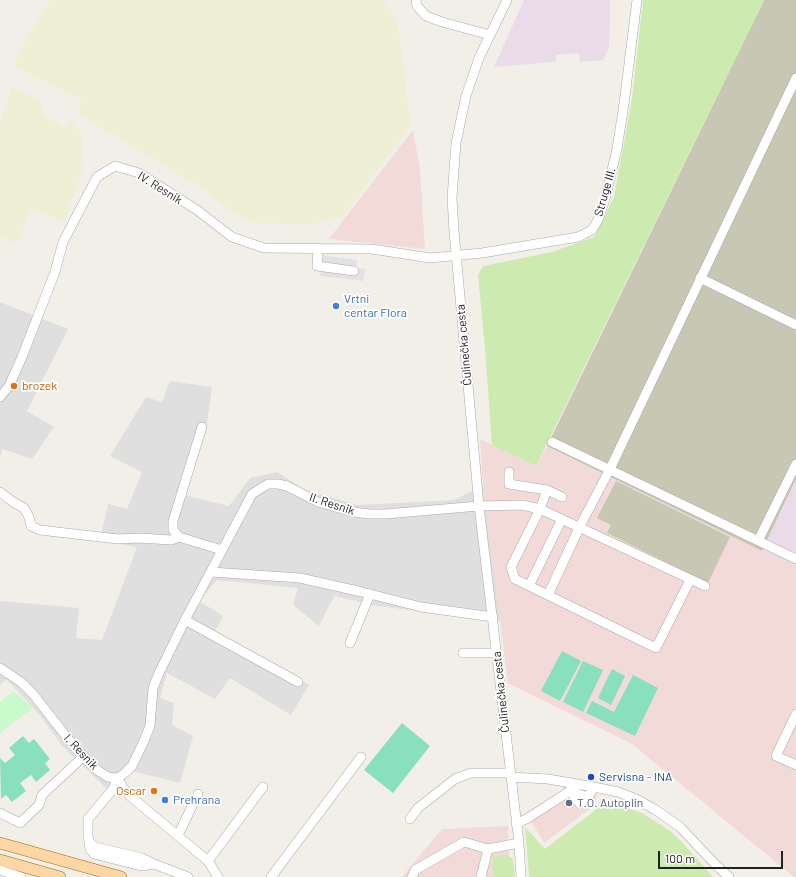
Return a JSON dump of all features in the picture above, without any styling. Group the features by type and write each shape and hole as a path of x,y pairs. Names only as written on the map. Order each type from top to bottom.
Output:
{"main road":[{"path":"0,843 121,877"},
{"path":"0,860 60,877"}],"street":[{"path":"416,0 417,6 426,16 490,35"},
{"name":"Čulinečka cesta","path":"507,0 477,65 463,108 456,143 452,183 452,215 479,506 511,775 521,877"},
{"name":"Struge III.","path":"456,254 482,253 578,237 592,230 598,220 605,199 617,149 637,0"},
{"path":"548,595 580,526 610,469 796,78"},
{"name":"IV. Resnik","path":"0,397 9,386 22,357 55,272 63,242 97,177 116,166 138,173 197,210 232,237 264,248 372,249 430,258 456,254"},
{"path":"318,248 317,266 354,271"},
{"path":"700,278 796,325"},
{"path":"202,427 173,521 172,530 179,537 222,550"},
{"path":"552,442 796,559"},
{"path":"758,541 796,464"},
{"path":"509,472 509,484 547,490 562,497"},
{"name":"II. Resnik","path":"188,877 142,858 95,846 89,842 88,819 113,789 118,778 132,766 150,726 153,688 159,673 252,494 268,484 278,484 287,486 318,502 354,512 369,514 479,506"},
{"path":"547,490 540,509 511,567 515,579 656,648 690,580"},
{"path":"0,492 24,508 29,517 31,526 40,530 118,539 140,538 171,540 179,537"},
{"path":"479,506 522,505 540,509 580,526 705,586"},
{"path":"529,586 562,519"},
{"path":"211,572 300,578 421,607 493,617"},
{"path":"350,643 370,594"},
{"path":"186,620 298,682"},
{"path":"463,653 497,653"},
{"name":"I. Resnik","path":"0,668 20,682 33,694 64,734 102,773 108,777 118,778"},
{"path":"795,762 776,756 796,714"},
{"path":"0,813 20,823 39,805 42,795 84,756"},
{"path":"271,877 361,757"},
{"path":"410,819 418,808 437,792 455,779 471,773 548,779 571,787 588,797 594,786"},
{"path":"118,778 130,796 208,861 218,877"},
{"path":"516,824 528,818 571,787 594,786 618,792 636,799 656,810 680,827 729,877"},
{"path":"208,861 263,787"},
{"path":"178,835 198,794"},
{"path":"412,877 415,870 464,842 488,850 518,843"},
{"path":"481,877 488,850"},
{"path":"0,870 21,877"}],"shaded area":[{"path":"51,0 383,0 398,22 411,125 344,216 310,225 251,223 230,211 195,184 77,114 82,100 13,66 26,39"},
{"path":"524,0 610,0 609,48 603,60 580,62 579,53 556,55 556,61 554,62 494,67"},
{"path":"764,0 796,0 796,479 762,551 547,446"},
{"path":"11,88 42,100 41,113 65,128 70,120 83,135 81,142 84,169 64,222 30,209 17,244 0,236 0,122"},
{"path":"413,130 420,169 425,249 329,239"},
{"path":"323,255 357,260 356,268 365,269 363,281 320,276"},
{"path":"0,302 68,329 27,411 54,427 32,459 3,449 0,457"},
{"path":"170,381 212,387 206,429 185,495 229,506 250,478 277,472 303,489 357,505 454,500 483,485 501,621 377,606 334,596 319,626 293,605 298,588 217,580 199,601 223,616 215,631 309,685 291,715 230,678 215,699 167,673 160,698 174,703 172,725 193,736 180,783 132,771 114,792 106,788 63,747 38,713 6,679 0,685 0,601 79,608 76,638 102,640 137,547 100,541 108,504 127,509 142,472 110,456 146,397 162,402"},
{"path":"480,439 536,466 547,446 796,567 796,877 794,877 632,744 508,683 483,485"},
{"path":"796,479 796,567 762,551"},
{"path":"616,481 730,537 708,583 607,533 611,525 597,518"},
{"path":"564,786 589,791 598,795 591,808 544,843 527,814 562,792"},
{"path":"508,826 510,877 402,877 442,829"}],"green space":[{"path":"643,0 764,0 536,466 492,445 478,275 483,266 552,252 594,237 614,197 632,99"},
{"path":"562,651 581,661 560,701 541,691"},
{"path":"583,661 603,670 583,712 563,702"},
{"path":"612,669 625,676 611,705 598,698"},
{"path":"633,675 658,688 635,736 586,713 592,701 614,712"},
{"path":"13,691 33,708 0,733 0,702"},
{"path":"402,723 430,746 393,793 364,770"},
{"path":"23,736 29,743 34,739 50,759 45,763 50,770 36,782 31,775 20,783 26,791 12,802 6,795 1,799 0,758 5,763 15,755 9,748"},
{"path":"601,800 642,813 670,831 682,842 713,877 529,877 525,827 545,849 594,811"},
{"path":"506,854 513,859 515,877 493,877 492,858"}],"place":[{"name":"Vrtni centar Flora","path":"336,306"},
{"name":"brozek","path":"14,386"},
{"name":"Servisna - INA","path":"591,777"},
{"name":"Oscar","path":"154,791"},
{"name":"Prehrana","path":"165,800"},
{"name":"T.O. Autoplin","path":"569,803"}]}
